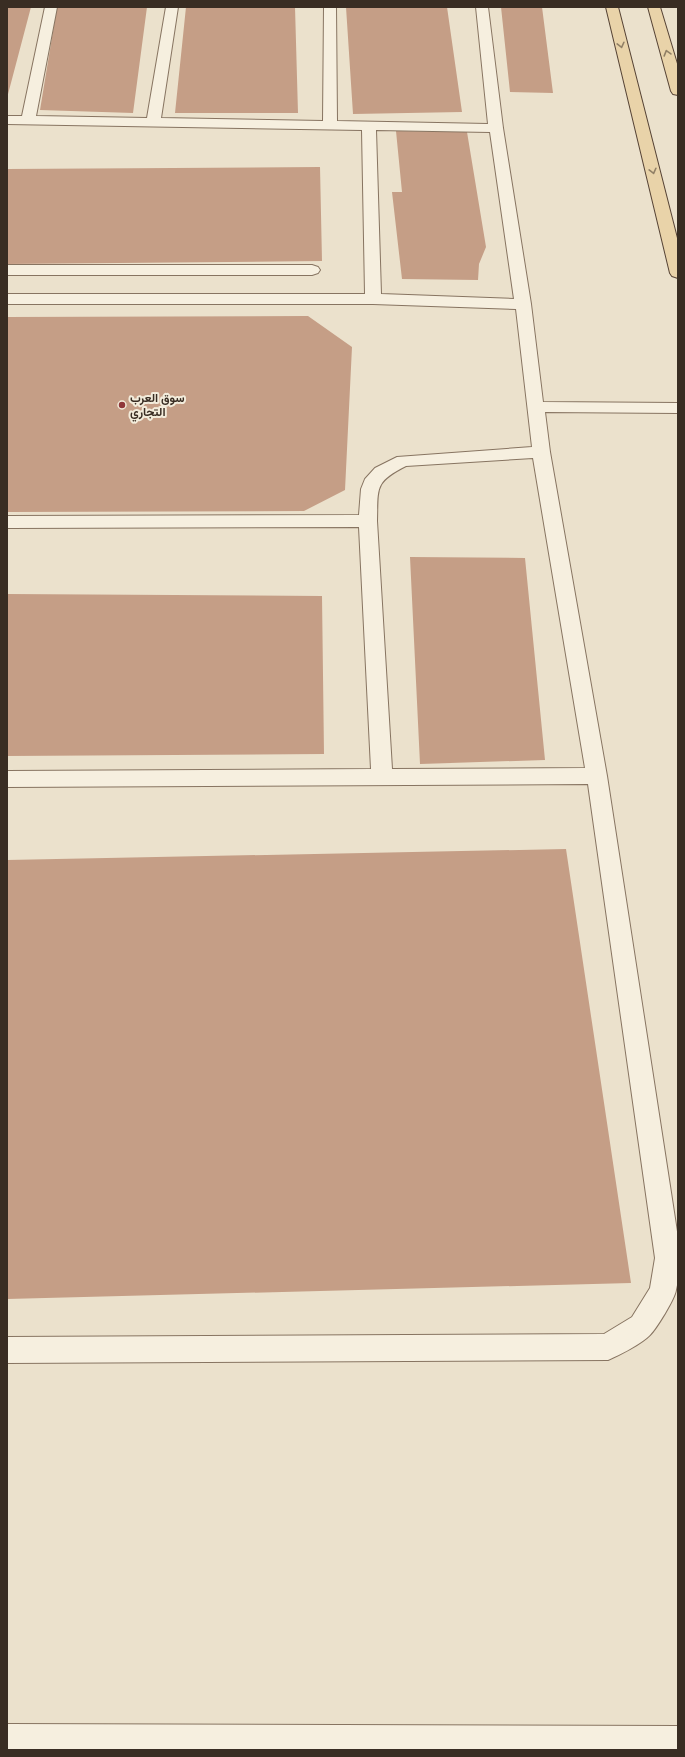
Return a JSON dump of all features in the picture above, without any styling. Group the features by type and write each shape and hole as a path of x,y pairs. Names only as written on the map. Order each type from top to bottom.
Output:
{"main road":[{"path":"612,7 678,273"},
{"path":"654,7 678,90"}],"lane":[{"path":"28,120 51,7"},
{"path":"154,122 172,7"},
{"path":"330,7 330,125"},
{"path":"7,1350 608,1346 641,1326 663,1292 668,1258 597,776 541,452 523,304 496,128 482,7"},
{"path":"7,120 496,128"},
{"path":"369,126 373,299"},
{"path":"7,270 312,270"},
{"path":"7,299 373,299 523,304"},
{"path":"536,407 678,408"},
{"path":"382,777 368,521 369,486 374,478 385,469 403,461 541,452"},
{"path":"7,522 368,521"},
{"path":"7,779 597,776"},
{"path":"7,1740 678,1742"}],"building":[{"path":"7,7 31,7 7,98"},
{"path":"57,7 147,7 133,113 40,110"},
{"path":"186,7 295,7 298,113 175,113"},
{"path":"346,7 447,7 462,112 353,114"},
{"path":"501,7 542,7 553,93 510,92"},
{"path":"396,131 467,132 486,247 479,264 478,280 402,279 392,192 402,192"},
{"path":"320,167 322,261 7,264 7,169"},
{"path":"308,316 352,347 345,490 304,511 7,512 7,317"},
{"path":"410,557 525,558 545,760 420,764"},
{"path":"7,594 322,596 324,754 7,756"},
{"path":"566,849 631,1283 7,1299 7,860"}],"place":[{"name":"سوق العرب التجاري","path":"122,405"}]}
